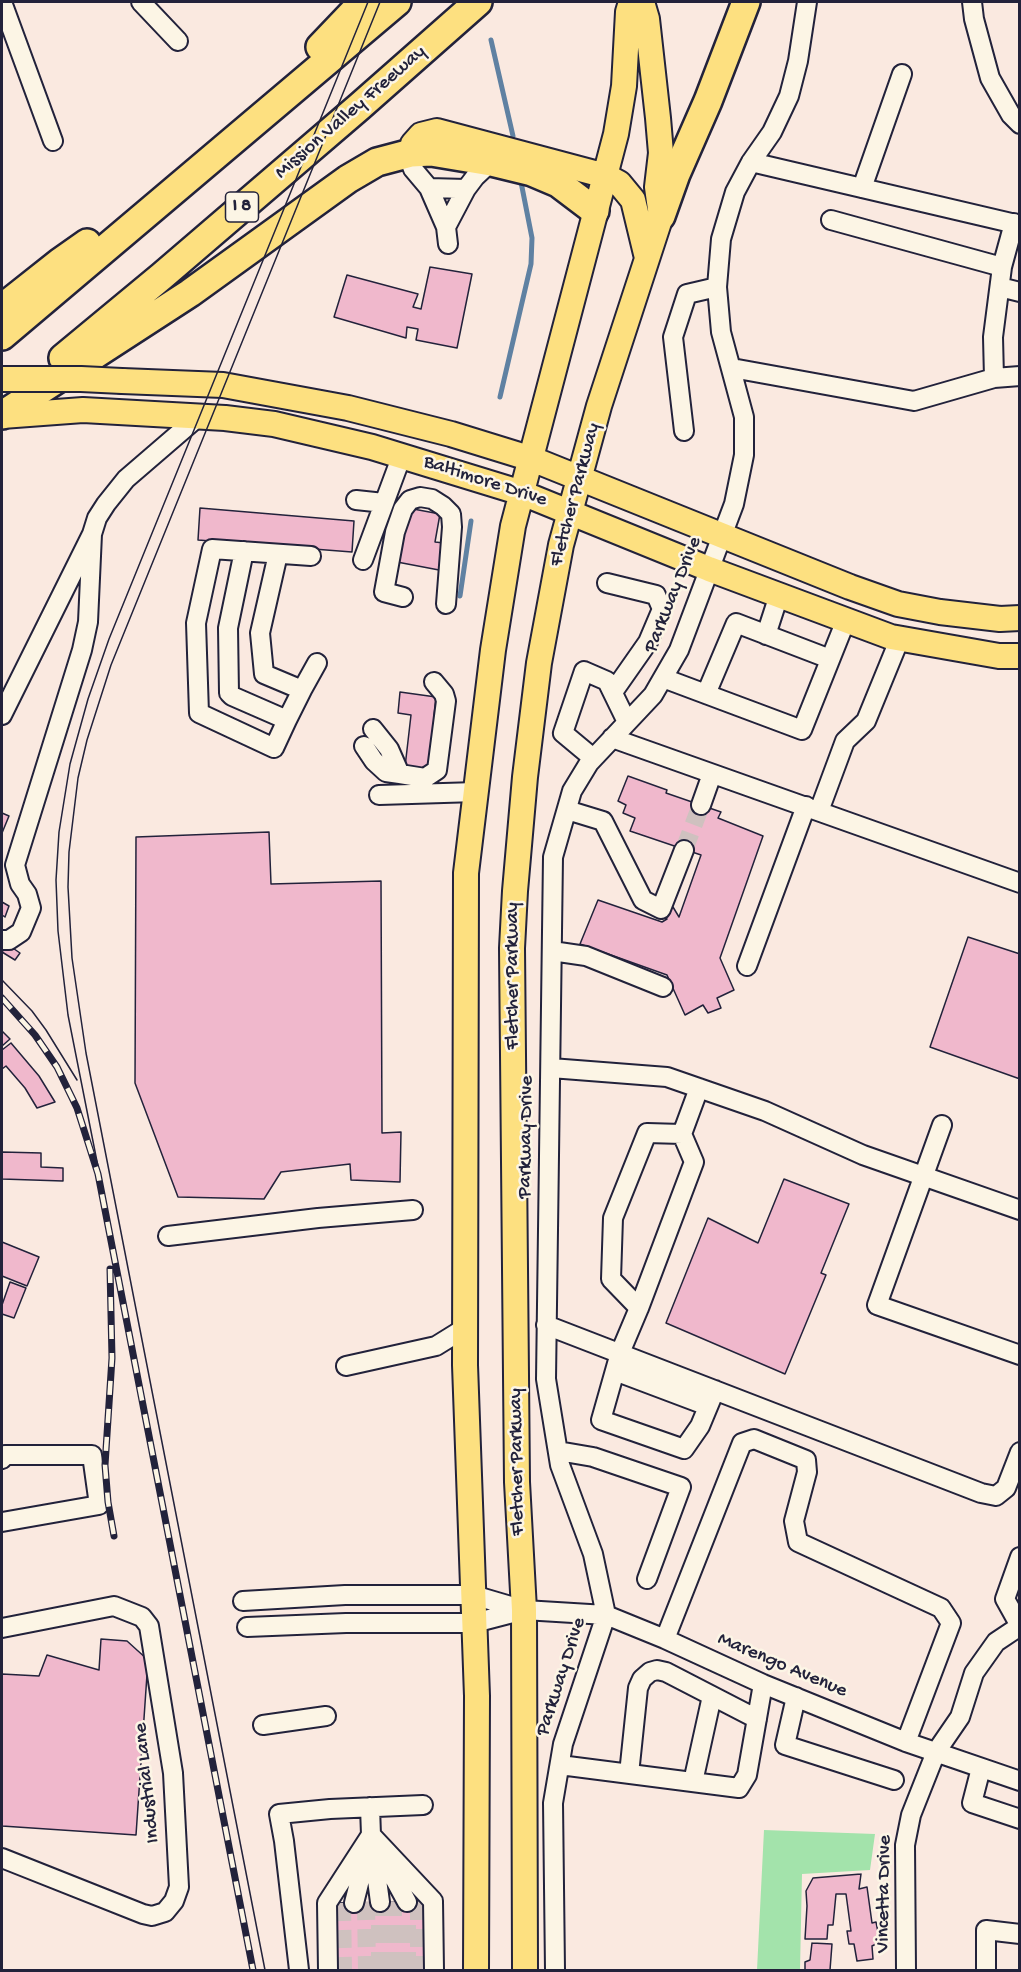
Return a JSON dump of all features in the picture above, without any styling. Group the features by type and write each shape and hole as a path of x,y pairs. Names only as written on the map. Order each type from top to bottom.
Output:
{"highway":[{"path":"230,142 363,2"},
{"path":"2,336 397,2"},
{"name":"Mission Valley Freeway","path":"2,408 162,276 478,2"},
{"path":"661,216 746,2"},
{"path":"2,416 190,293 361,170 377,162 411,153 431,152 491,162 532,172 558,183 595,211"},
{"path":"2,308 60,262 184,181"}],"main road":[{"path":"476,1971 477,1696 465,1328 466,873 493,650 513,526 606,176 621,106 627,50 628,12 631,2"},
{"name":"Fletcher Parkway","path":"525,1971 524,1610 517,1482 512,948 514,914 525,777 539,663 561,545 599,406 661,216 657,187 661,153 658,118 647,19 642,2"},
{"path":"411,153 413,144 420,135 437,131 606,176 619,183 633,200 647,258"},
{"name":"Baltimore Drive","path":"2,379 81,379 223,385 348,408 451,434 532,459 850,587 898,604 1000,619 1020,618"},
{"path":"198,417 200,384"},
{"name":"Baltimore Drive","path":"2,416 83,410 274,424 402,455 522,493 709,569 900,638 999,656 1020,656"}],"street":[{"path":"2,2 54,141"},
{"path":"141,2 178,41"},
{"name":"Parkway Drive","path":"555,1971 553,1803 563,1744 606,1615 593,1554 560,1465 546,1378 553,857 572,792 594,758 653,695 679,650 734,504 744,455 744,417 721,332 717,286 721,239 735,192 751,162 772,132 789,96 798,61 807,2"},
{"path":"972,2 974,19 990,78 1011,115 1020,124"},
{"path":"862,188 902,74"},
{"path":"411,153 410,161 413,169 429,188 447,236 466,189 491,162"},
{"path":"751,162 1017,224 1002,267 993,337 994,378"},
{"path":"429,188 466,189"},
{"path":"831,220 1002,267"},
{"path":"684,431 673,337 687,294 717,286"},
{"path":"1000,287 1020,292"},
{"path":"732,368 914,401 994,378 1020,376"},
{"path":"2,715 92,534 97,518 106,504 126,479 198,417"},
{"path":"363,560 402,455"},
{"path":"403,597 384,592 395,532 403,509 410,500 420,497 432,499 451,514 446,604"},
{"path":"356,500 384,503"},
{"path":"2,940 9,940 21,932 31,908 27,894 20,884 15,865 82,650 88,622 92,534"},
{"path":"311,556 212,549 196,623 200,713 274,748 318,663"},
{"path":"243,551 228,628 229,693 287,720"},
{"path":"278,554 260,633 264,674 302,690"},
{"path":"607,583 656,595 662,609 648,642 612,692"},
{"path":"765,634 779,595"},
{"path":"663,678 802,730 846,620"},
{"path":"706,694 735,623 830,659"},
{"path":"747,966 813,809 845,741 866,721 900,638"},
{"path":"594,758 563,732 584,671 607,681 627,722"},
{"path":"364,746 374,761 386,772 425,778 437,770 446,701 444,694 434,682"},
{"path":"373,729 389,749 400,774"},
{"path":"612,738 1020,883"},
{"path":"701,805 712,774"},
{"path":"380,795 476,792"},
{"path":"567,810 603,821 643,900 661,909 684,850"},
{"path":"552,951 586,956 663,987"},
{"path":"550,1068 667,1077 765,1111 863,1155 1020,1210"},
{"path":"699,1088 682,1134 694,1162 617,1362 601,1420 684,1449 700,1426 712,1398"},
{"path":"942,1125 877,1305 1020,1355"},
{"path":"639,1308 611,1280 613,1218 647,1133 682,1134"},
{"path":"168,1236 318,1218 413,1210"},
{"path":"546,1325 617,1362 981,1493 996,1496 1006,1488 1020,1452"},
{"path":"346,1366 440,1345 465,1328"},
{"path":"665,1639 742,1443 754,1439 806,1460 807,1472 794,1521 798,1542 941,1608 951,1623 906,1742"},
{"path":"558,1451 593,1457 681,1487 647,1580"},
{"path":"2,1459 5,1455 92,1455 99,1505 2,1522"},
{"path":"1020,1557 1005,1599 1020,1626"},
{"name":"Marengo Avenue","path":"243,1601 345,1595 473,1595 524,1610 606,1615 763,1684 906,1742 1020,1781"},
{"name":"Industrial Lane","path":"2,1628 114,1606 142,1617 149,1626 173,1773 179,1887 174,1901 165,1912 153,1916 2,1858"},
{"name":"Marengo Avenue","path":"248,1627 346,1623 474,1623 524,1610"},
{"name":"Vincetta Drive","path":"906,1971 905,1845 911,1815 936,1752 960,1717 974,1673 996,1642 1020,1626"},
{"path":"629,1774 638,1688 642,1679 650,1672 657,1670 666,1672 757,1719"},
{"path":"560,1765 739,1788 747,1775 763,1684"},
{"path":"693,1782 712,1696"},
{"path":"796,1697 785,1745 894,1780"},
{"path":"263,1725 326,1716"},
{"path":"981,1768 972,1803 1020,1819"},
{"path":"299,1971 285,1841 279,1814 330,1809 423,1805"},
{"path":"370,1807 371,1835 380,1902"},
{"path":"371,1835 380,1902"},
{"path":"371,1835 380,1902"},
{"path":"328,1971 327,1903 371,1835"},
{"path":"371,1835 433,1901 434,1971"},
{"path":"986,1971 987,1930 1020,1934"}],"green space":[{"path":"764,1830 875,1834 870,1870 802,1874 800,1970 757,1970"}],"building":[{"path":"430,267 472,274 457,348 416,340 418,329 407,327 406,338 334,317 347,275 418,294 413,307 421,309"},
{"path":"200,508 354,521 352,552 198,540"},
{"path":"408,508 440,514 435,542 444,543 439,570 397,562"},
{"path":"400,692 436,697 434,716 440,717 428,770 405,767 411,715 398,713"},
{"path":"628,776 667,790 666,793 721,812 718,818 763,836 720,958 734,990 717,998 721,1008 708,1013 703,1005 685,1015 667,975 580,944 598,900 662,922 667,919 663,912 673,907 679,917 701,855 630,831 635,818 623,813 626,805 618,801"},
{"path":"2,813 9,816 2,833"},
{"path":"269,832 271,884 381,881 382,1133 401,1132 400,1182 351,1180 350,1164 281,1172 264,1199 178,1197 135,1083 136,837"},
{"path":"2,902 9,906 5,917 2,915"},
{"path":"968,937 1020,954 1020,1079 930,1047"},
{"path":"7,944 20,953 15,960 2,952"},
{"path":"2,1031 10,1039 2,1046"},
{"path":"11,1043 39,1076 55,1102 37,1108 25,1088 6,1066 2,1069 2,1050"},
{"path":"2,1152 41,1153 41,1167 63,1168 63,1181 2,1179"},
{"path":"784,1179 849,1204 821,1273 826,1275 785,1374 666,1323 708,1218 758,1243"},
{"path":"2,1242 39,1257 27,1286 2,1276"},
{"path":"10,1282 26,1288 14,1318 2,1314 2,1305"},
{"path":"101,1639 127,1641 148,1660 136,1835 2,1826 2,1674 39,1676 47,1655 99,1670"},
{"path":"861,1874 859,1889 867,1887 872,1923 876,1922 880,1942 872,1946 873,1959 857,1961 854,1944 849,1944 847,1931 851,1931 846,1894 836,1894 833,1925 828,1925 827,1939 805,1939 806,1891 813,1878"},
{"path":"429,1902 430,1970 334,1970 333,1903"},
{"path":"812,1943 832,1944 830,1970 805,1970 805,1962 810,1960"}],"waterway":[{"path":"491,40 513,136"},
{"path":"500,397 531,264 532,238 521,182"},
{"path":"460,596 471,521"}],"tunnel":[{"path":"684,850 701,805"},
{"path":"366,1902 367,1970"},
{"path":"380,1902 380,1970"},
{"path":"393,1902 393,1970"},
{"path":"419,1902 419,1970"},
{"path":"342,1903 343,1970"},
{"path":"407,1922 407,1970"}],"tram line":[{"path":"105,1202 68,1015 58,931 56,880 59,832 70,764 88,699 109,639 368,2"},
{"path":"265,1970 86,1053 72,958 68,887 69,852 78,778 87,740 111,665 380,2"},
{"path":"2,980 32,1011 77,1080"}],"railway":[{"path":"2,998 35,1035 57,1067 77,1108 98,1174 253,1970"},
{"path":"110,1269 112,1358 105,1465 114,1536"}]}
